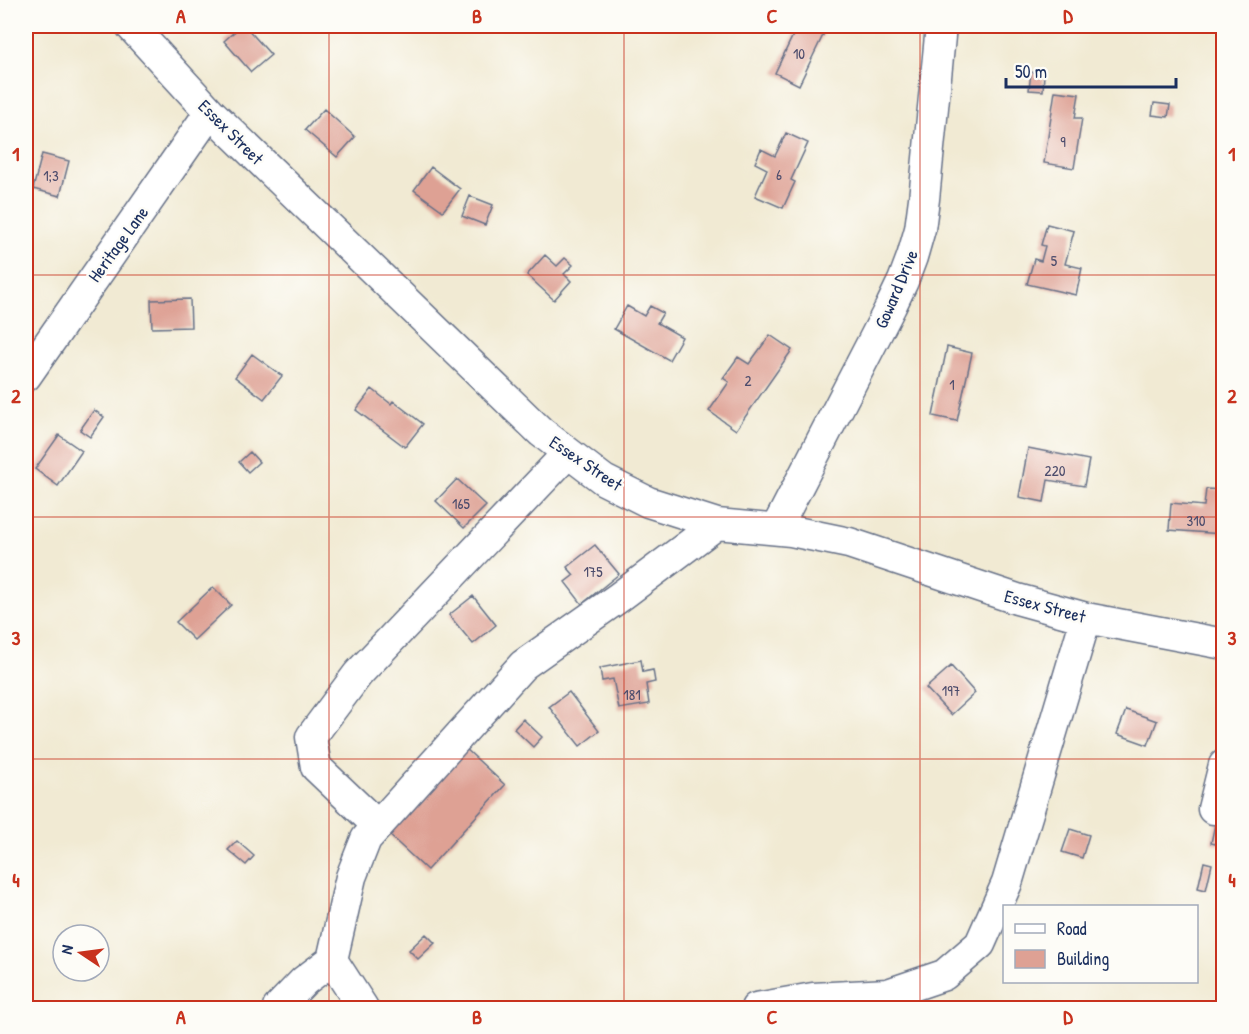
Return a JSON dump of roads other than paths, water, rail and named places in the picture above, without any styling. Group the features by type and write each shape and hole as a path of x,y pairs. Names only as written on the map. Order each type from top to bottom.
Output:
{"street":[{"name":"Essex Street","path":"131,26 210,112 541,432 604,480 648,502 717,524 791,531 849,543 1017,599 1086,618 1224,644"},
{"name":"Goward Drive","path":"776,529 891,306 912,257 920,229 924,199 941,26"},
{"name":"Heritage Lane","path":"26,376 210,112"},
{"path":"378,826 316,767 311,737 358,674 567,453"},
{"path":"278,1008 304,981 332,960 351,877 366,839 523,665 717,524"},
{"path":"756,1008 813,998 888,994 944,975 980,944 1007,883 1086,618"},
{"path":"1213,809 1224,765"},
{"path":"332,960 363,1008"}]}
